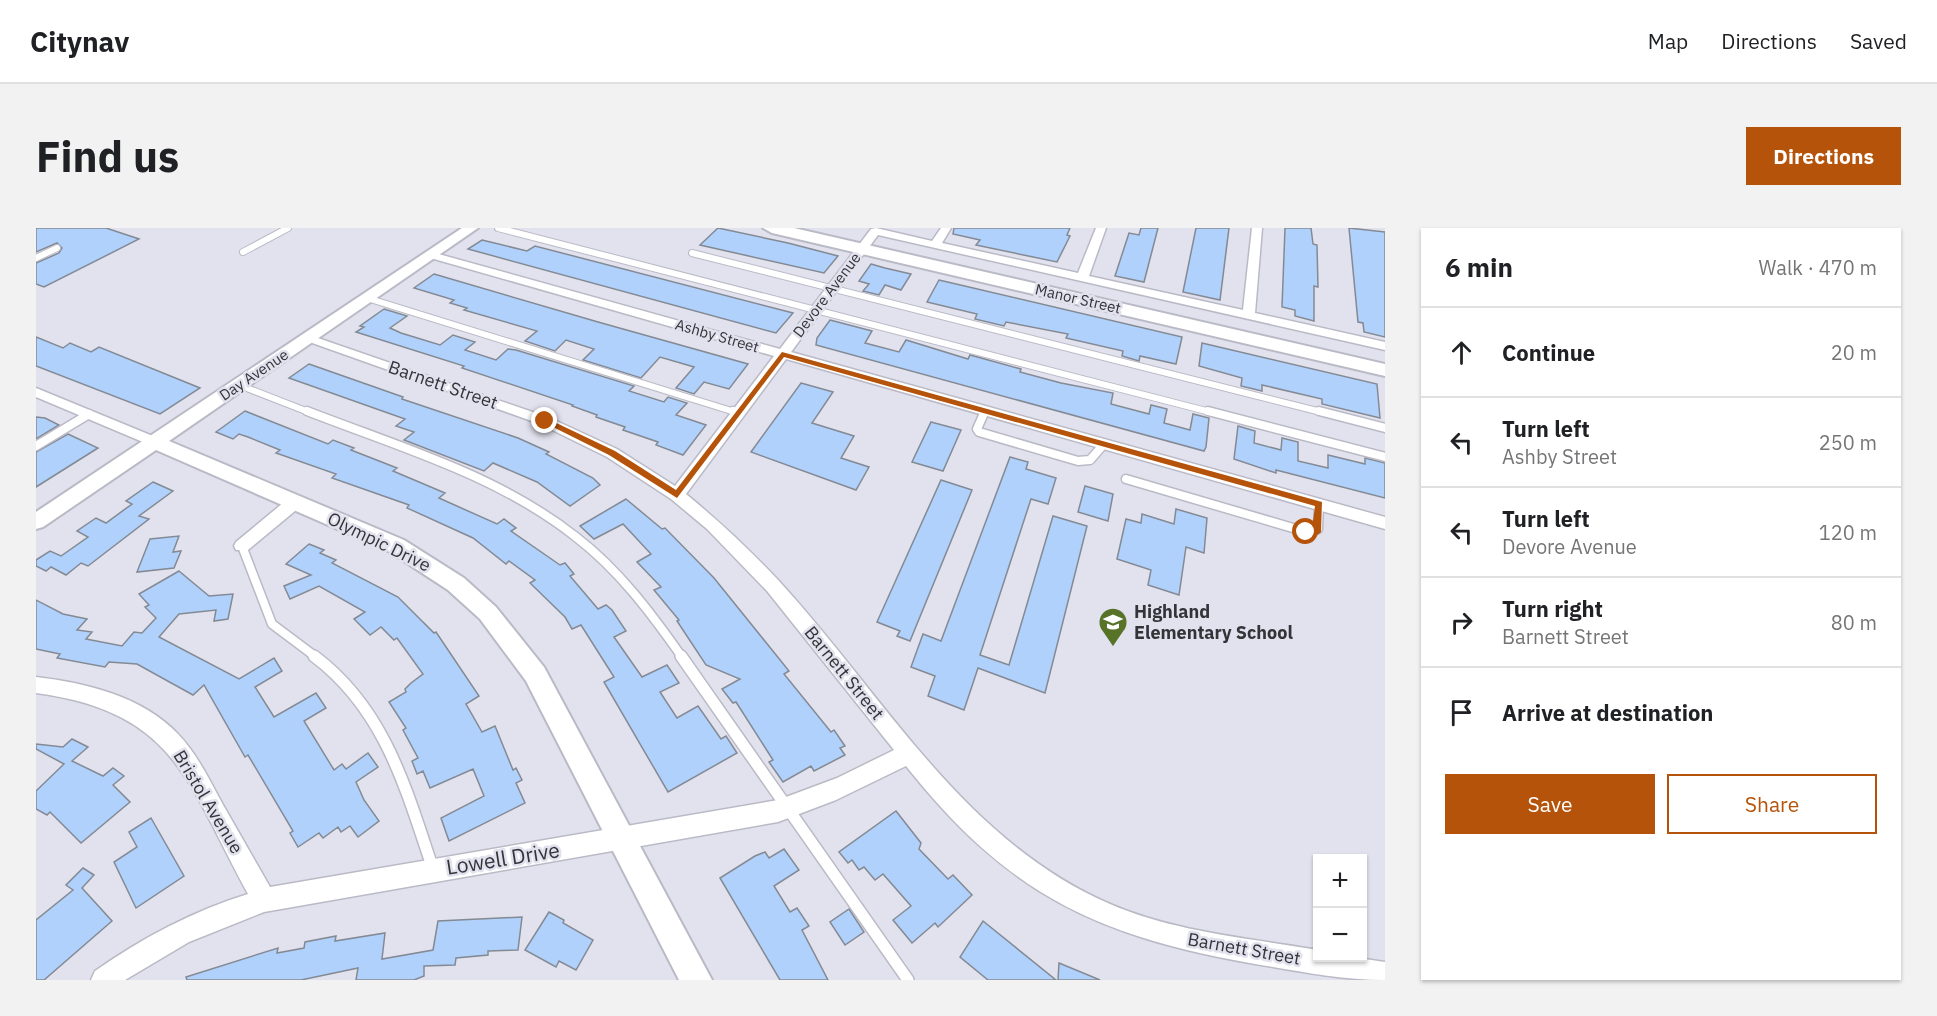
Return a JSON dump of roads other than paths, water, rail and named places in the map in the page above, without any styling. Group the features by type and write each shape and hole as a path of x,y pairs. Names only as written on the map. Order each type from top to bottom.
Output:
{"main road":[{"name":"Manor Street","path":"772,228 867,237 1385,370"},
{"name":"Manor Street","path":"825,228 1385,356"}],"street":[{"name":"Day Avenue","path":"36,522 471,228"},
{"path":"935,245 946,228"},
{"path":"1082,279 1101,228"},
{"path":"1249,316 1257,228"},
{"name":"Devore Avenue","path":"677,495 832,288 867,237"},
{"path":"867,237 935,245 1385,346"},
{"name":"Ashby Street","path":"431,255 1385,523"},
{"name":"Barnett Street","path":"307,339 545,421 612,453 677,495 713,525 773,586 947,800 977,832 1042,881 1086,905 1132,924 1173,936 1385,975"},
{"name":"Olympic Drive","path":"36,392 374,536 417,558 456,584 488,613 535,674 624,839 696,980"},
{"path":"242,546 295,502"},
{"name":"Bristol Avenue","path":"36,685 81,692 111,701 138,714 161,731 184,756 264,900"},
{"name":"Lowell Drive","path":"104,980 178,933 222,913 264,900 624,839 788,808 845,787 909,753"}],"lane":[{"path":"243,252 288,228"},
{"path":"498,228 1385,457"},
{"path":"36,258 57,248"},
{"path":"692,253 1385,428"},
{"path":"367,298 738,412"},
{"path":"239,385 485,480 533,507 577,537 616,573 646,606 908,980"},
{"path":"985,411 977,429 979,432 1059,456 1087,462 1093,459 1104,444"},
{"path":"36,446 89,414"},
{"path":"1126,479 1310,533 1318,529 1319,504"},
{"path":"242,546 272,624 337,673 365,709 397,763 433,870"}],"place":[{"name":"Highland Elementary School","path":"1113,648"}]}
